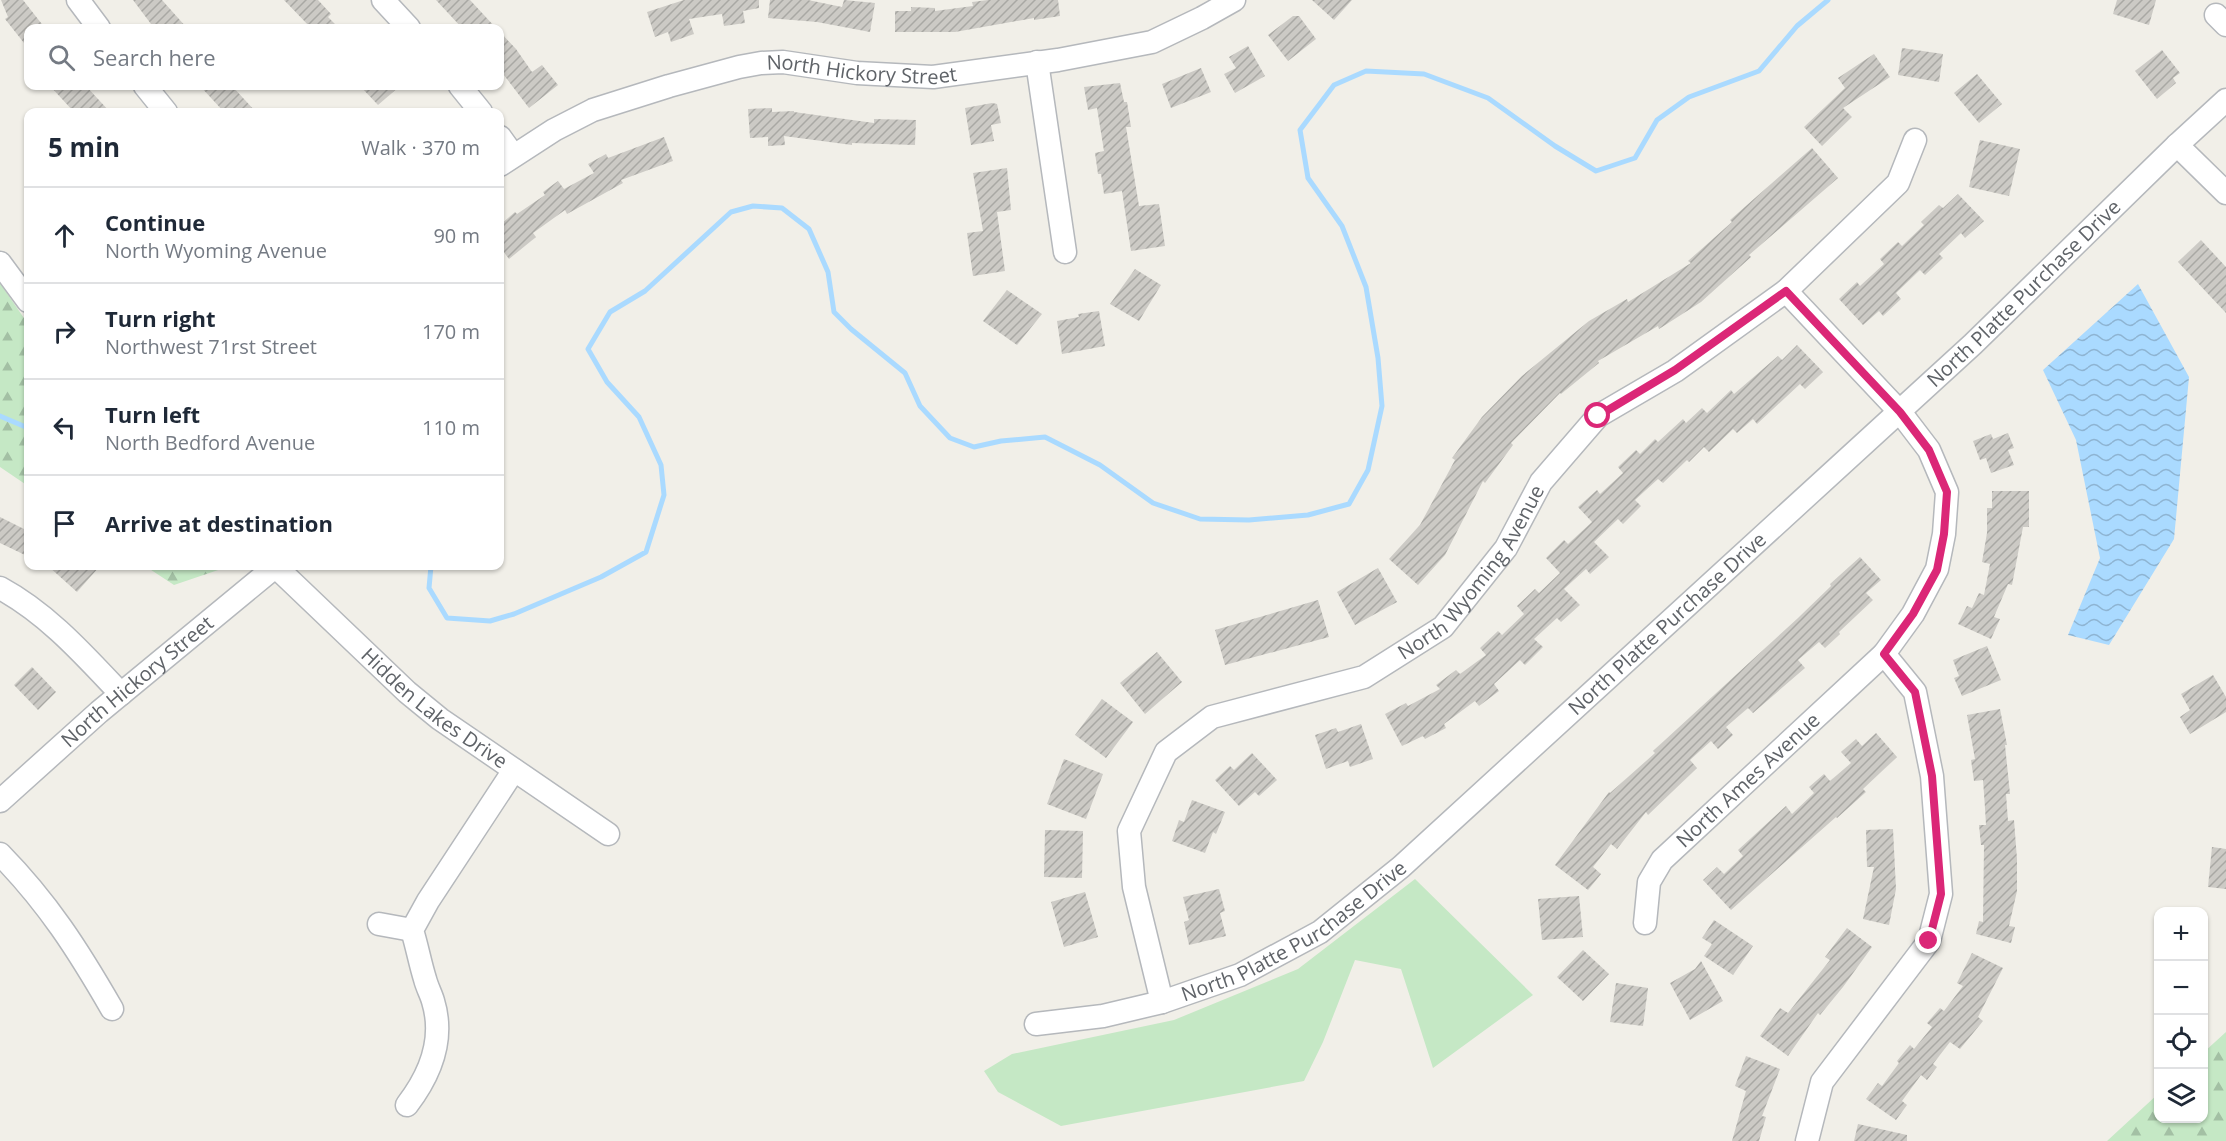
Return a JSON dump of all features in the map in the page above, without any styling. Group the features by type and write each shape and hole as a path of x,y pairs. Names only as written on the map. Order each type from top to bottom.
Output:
{"street":[{"path":"78,0 96,24"},
{"name":"North Hickory Street","path":"506,160 573,119 593,110 739,67 783,62 857,73 933,77 1058,60 1152,42 1234,0"},
{"path":"387,2 406,24"},
{"path":"1037,62 1065,252"},
{"path":"148,90 163,108"},
{"path":"463,90 478,108"},
{"name":"North Platte Purchase Drive","path":"1036,1024 1103,1016 1161,1002 1240,975 1320,932 1401,867 1900,412 2226,100"},
{"name":"North Wyoming Avenue","path":"1161,1002 1134,887 1129,831 1166,752 1212,717 1364,677 1443,627 1506,548 1541,483 1598,416 1675,370 1786,291 1898,183 1915,140"},
{"path":"2177,145 2226,193"},
{"path":"0,263 24,296"},
{"name":"North Ames Avenue","path":"1644,923 1649,882 1662,860 1884,654 1913,614 1937,570 1944,534 1947,492 1929,450 1900,412 1786,291"},
{"name":"North Hickory Street","path":"0,801 121,694 271,570"},
{"name":"Hidden Lakes Drive","path":"280,570 406,692 440,719 608,834"},
{"path":"0,588 41,615 70,640 121,694"},
{"path":"1807,1141 1822,1082 1929,941 1941,894 1932,776 1915,692 1884,654"},
{"path":"406,1105 420,1088 430,1068 436,1047 437,1024 434,1003 425,981 412,930 428,901 514,770"},
{"path":"0,854 56,918 112,1009"},
{"path":"379,924 412,930"}],"green space":[{"path":"0,283 24,318 24,483 0,467"},
{"path":"151,570 218,570 174,585"},
{"path":"1415,879 1533,995 1433,1068 1401,969 1355,960 1323,1042 1304,1081 1061,1126 998,1092 984,1071 1012,1054 1174,1020 1298,969"},
{"path":"2226,1032 2226,1141 2107,1141 2154,1098 2154,1123 2208,1123 2208,1048"}],"water":[{"path":"2138,284 2189,377 2174,539 2109,645 2068,635 2100,558 2076,440 2043,370"}],"building":[{"path":"1,0 23,0 42,24 24,24 24,43 5,19 8,17"},
{"path":"133,0 162,0 183,24 151,24"},
{"path":"284,0 318,0 331,14 328,17 335,24 307,24"},
{"path":"436,0 470,0 492,24 458,24"},
{"path":"684,0 759,0 759,8 743,11 745,23 724,26 722,14 689,19 694,34 671,42 668,32 655,37 647,12"},
{"path":"770,0 808,0 842,7 844,0 875,3 870,32 817,22 768,18"},
{"path":"1058,0 1060,16 1034,20 1034,18 955,32 895,32 895,11 911,11 911,7 935,8 935,11 973,6 972,2"},
{"path":"1312,0 1352,0 1334,20"},
{"path":"2117,0 2156,0 2149,25 2113,14"},
{"path":"1293,16 1299,16 1316,39 1288,61 1268,35"},
{"path":"504,36 532,72 542,65 558,85 529,108 504,75"},
{"path":"1248,46 1265,76 1235,93 1224,74 1236,68 1229,57"},
{"path":"1902,48 1943,54 1939,82 1898,75"},
{"path":"2162,50 2180,73 2173,78 2176,83 2157,99 2135,71"},
{"path":"1874,54 1890,77 1843,108 1852,117 1822,146 1804,127 1845,88 1838,78"},
{"path":"1201,68 1211,92 1171,108 1162,84"},
{"path":"1977,74 2002,104 1979,123 1954,93"},
{"path":"1120,83 1124,102 1127,102 1131,127 1126,127 1139,206 1159,204 1165,246 1131,251 1122,191 1104,194 1101,174 1098,174 1095,153 1104,151 1097,108 1088,110 1084,87"},
{"path":"54,90 90,90 106,108 70,108"},
{"path":"204,90 236,90 252,108 220,108"},
{"path":"364,90 395,90 378,105"},
{"path":"997,104 1001,123 991,125 994,141 971,145 965,108"},
{"path":"772,108 772,112 794,111 874,123 874,119 916,120 915,145 852,143 852,145 784,136 785,145 768,146 768,137 750,138 748,109"},
{"path":"664,137 673,161 621,180 623,183 567,214 565,210 533,233 536,237 509,259 504,252 504,222 515,212 517,214 545,195 543,192 558,181 564,189 594,173 588,164 606,154 608,158"},
{"path":"1980,140 2020,149 2009,196 1969,187"},
{"path":"1812,148 1838,178 1749,255 1751,257 1701,302 1659,329 1658,326 1598,361 1599,363 1560,393 1511,443 1513,445 1485,483 1483,481 1445,555 1418,585 1389,559 1420,525 1455,460 1452,458 1482,417 1522,376 1589,321 1627,299 1628,302 1691,263 1688,261 1732,222 1730,220"},
{"path":"1007,168 1011,210 997,212 1005,271 973,276 967,233 983,231 973,173"},
{"path":"1958,194 1984,221 1965,238 1961,233 1939,254 1943,258 1925,275 1920,270 1896,293 1901,299 1883,316 1879,311 1863,325 1839,299 1857,282 1860,286 1884,264 1880,259 1898,242 1902,246 1924,225 1921,222 1939,205 1943,208"},
{"path":"2201,240 2226,267 2226,313 2178,262"},
{"path":"1135,269 1161,285 1139,321 1110,304"},
{"path":"1007,290 1042,314 1017,345 983,321"},
{"path":"1099,311 1105,346 1062,354 1057,321 1079,317 1078,314"},
{"path":"1797,345 1823,372 1805,389 1800,384 1757,424 1753,419 1737,433 1733,429 1709,452 1704,447 1689,462 1687,460 1663,483 1658,479 1635,500 1641,506 1623,524 1618,519 1594,542 1609,557 1590,574 1586,569 1564,589 1580,605 1561,622 1557,618 1534,639 1543,647 1525,665 1520,660 1494,684 1499,691 1479,706 1475,701 1444,724 1446,728 1425,739 1423,736 1402,746 1385,714 1406,703 1408,706 1440,689 1436,685 1456,670 1460,674 1486,655 1480,648 1498,631 1502,635 1524,614 1517,606 1535,589 1539,593 1560,573 1546,558 1564,540 1568,544 1592,522 1578,507 1597,490 1600,494 1623,473 1618,467 1636,450 1640,454 1655,439 1658,442 1683,419 1686,423 1702,408 1707,413 1731,390 1734,394 1778,356 1782,360"},
{"path":"2008,433 2014,448 2008,450 2014,465 1991,473 1986,458 1980,460 1973,441 1991,434 1993,439"},
{"path":"1992,491 2029,491 2029,527 2023,527 2012,585 2008,584 1994,617 2000,619 1991,639 1958,624 1967,606 1972,608 1979,593 1984,595 1990,564 1982,562 1987,533 1987,508 1992,508"},
{"path":"0,517 24,529 24,555 0,543"},
{"path":"1860,557 1881,580 1866,593 1873,600 1825,648 1819,642 1798,660 1805,668 1753,713 1748,708 1726,727 1733,735 1718,749 1711,741 1690,760 1697,768 1648,815 1646,812 1617,849 1611,844 1593,867 1601,874 1588,890 1555,865 1609,792 1655,753 1653,751 1798,618"},
{"path":"1378,568 1397,602 1355,625 1337,592"},
{"path":"52,570 96,570 77,592"},
{"path":"1318,600 1329,637 1225,665 1215,630"},
{"path":"1987,646 2001,680 1962,696 1954,678 1959,676 1953,660"},
{"path":"1157,652 1182,682 1145,714 1120,683"},
{"path":"32,667 56,692 38,710 14,685"},
{"path":"2213,675 2226,697 2226,712 2190,734 2180,717 2190,710 2181,694"},
{"path":"1102,699 1133,722 1106,758 1075,735"},
{"path":"2000,709 2007,745 2005,745 2010,794 2006,794 2008,821 2014,820 2017,859 2017,891 2009,926 2015,927 2011,943 1976,934 1979,921 1983,922 1984,845 1981,845 1979,825 1986,825 1983,780 1974,781 1971,760 1975,759 1967,715"},
{"path":"1361,724 1373,759 1350,767 1348,761 1326,769 1315,735 1336,728 1338,732"},
{"path":"1876,733 1897,757 1863,789 1866,792 1731,910 1703,880 1717,867 1724,874 1743,856 1738,850 1786,806 1792,814 1814,793 1809,787 1824,774 1830,781 1851,763 1841,752 1856,739 1862,746"},
{"path":"1252,753 1277,780 1259,796 1255,792 1239,806 1215,780 1230,766 1234,770"},
{"path":"1064,759 1103,774 1086,819 1047,804"},
{"path":"1192,800 1225,812 1216,834 1213,832 1205,853 1172,841 1179,820 1184,822"},
{"path":"1893,829 1896,889 1889,925 1863,919 1874,867 1867,867 1866,830"},
{"path":"1045,830 1083,831 1082,878 1044,877"},
{"path":"2212,847 2226,849 2226,889 2208,887"},
{"path":"1219,889 1225,911 1220,913 1226,936 1189,945 1184,922 1189,920 1183,897"},
{"path":"1085,892 1098,937 1064,947 1051,902"},
{"path":"1579,896 1583,937 1542,940 1538,899"},
{"path":"1714,920 1753,946 1733,975 1704,956 1712,944 1702,938"},
{"path":"1847,928 1872,947 1843,987 1820,1015 1818,1013 1788,1056 1760,1036 1780,1008 1788,1013 1830,960 1825,957"},
{"path":"1583,950 1609,974 1583,1001 1557,977"},
{"path":"1972,953 2003,968 1978,1017 1983,1021 1960,1049 1950,1042 1933,1064 1937,1067 1927,1080 1921,1075 1902,1101 1907,1105 1896,1120 1866,1099 1878,1083 1882,1086 1910,1045 1914,1049 1932,1027 1927,1023 1940,1008 1944,1011 1963,986 1957,983"},
{"path":"1701,961 1723,1001 1690,1020 1670,983 1695,969"},
{"path":"1616,983 1648,988 1643,1026 1610,1022"},
{"path":"1746,1056 1780,1069 1762,1116 1766,1117 1759,1141 1732,1141 1746,1091 1735,1086"},
{"path":"1858,1124 1907,1135 1907,1141 1854,1141"}],"waterway":[{"path":"431,570 429,588 447,618 490,621 514,614 601,577 646,552 664,495 661,465 639,417 607,382 588,349 610,312 645,291 731,212 753,206 782,208 809,229 828,272 834,312 851,329 905,373 920,406 950,438 974,447 1001,441 1045,437 1100,465 1153,503 1200,519 1249,520 1308,515 1349,504 1368,470 1382,406 1378,358 1366,287 1342,226 1308,178 1300,130 1334,85 1366,71 1424,74 1488,98 1555,146 1596,171 1635,158 1657,120 1689,97 1759,71 1797,26 1828,0"},
{"path":"0,416 24,426"}],"route":[{"path":"1598,416 1675,370 1786,291 1900,412 1929,450 1947,492 1944,534 1937,570 1913,614 1884,654 1915,692 1932,776 1941,894 1929,941"}]}
